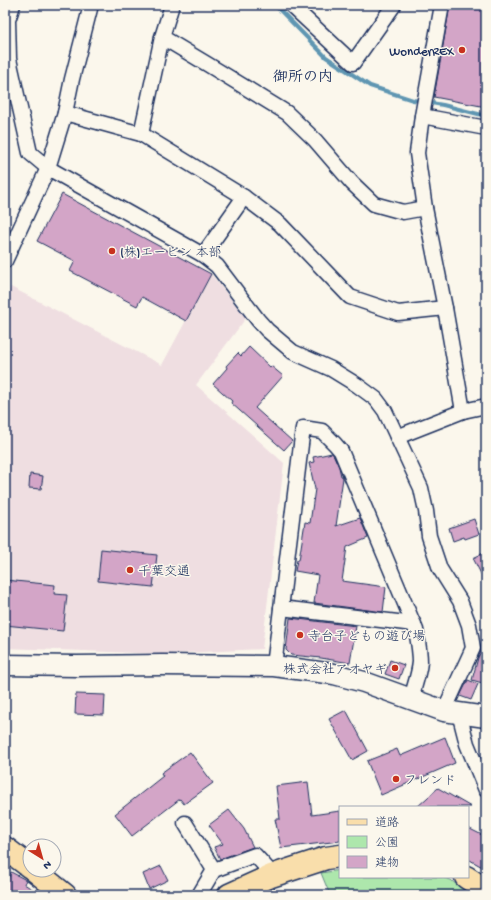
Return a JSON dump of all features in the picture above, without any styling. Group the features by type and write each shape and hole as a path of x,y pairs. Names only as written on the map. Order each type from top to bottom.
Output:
{"main road":[{"path":"5,848 22,861"},
{"path":"230,895 274,876 326,858 339,856"},
{"path":"44,878 65,895"}],"street":[{"path":"13,5 8,20 9,59 30,153 48,168 203,255 217,266 267,330 293,352 331,369 358,385 376,399 385,411 422,488 429,536 440,569 460,601 469,625 473,648 452,712 486,790"},
{"path":"5,262 48,168 65,113 91,5"},
{"path":"141,134 162,37 172,5"},
{"path":"291,5 353,63 394,5"},
{"path":"442,5 417,153 425,208 463,411"},
{"path":"162,37 286,113 315,140 352,183 374,204 403,212 425,208"},
{"path":"65,113 141,134 244,197 280,224 350,297 398,313 444,308"},
{"path":"423,114 486,128"},
{"path":"203,255 244,197"},
{"path":"397,437 463,411 486,406"},
{"path":"274,666 303,428 322,431 341,451 416,630 420,662 411,699"},
{"path":"281,608 414,624"},
{"path":"5,665 274,666 334,674 364,682 452,712 486,717"},
{"path":"185,823 214,870"},
{"path":"199,895 214,870 255,855 274,876"}],"shaded area":[{"name":"千葉交通","path":"211,274 246,318 196,385 284,463 262,649 163,654 5,648 5,300 11,287 162,365"}],"green space":[{"path":"339,870 339,878 444,878 451,880 469,895 330,895 321,873"}],"building":[{"name":"WonderREX","path":"450,5 486,5 486,107 434,97"},
{"name":"(株)エービン 本部","path":"62,194 211,274 186,321 142,297 137,306 70,271 75,261 37,241"},
{"path":"249,347 270,367 271,366 283,376 255,408 292,441 284,450 231,403 232,401 213,384 238,353 241,356"},
{"path":"332,453 343,478 336,526 360,518 368,538 347,547 342,581 386,587 383,612 314,603 318,575 295,571 297,560 299,560 305,522 310,523 315,489 309,463 314,462 313,457"},
{"path":"30,474 43,476 41,489 29,488"},
{"path":"474,519 479,534 453,541 449,528"},
{"path":"101,549 157,555 153,587 98,581"},
{"path":"486,552 486,584 473,558"},
{"path":"5,580 55,585 54,594 67,595 63,631 5,625"},
{"path":"290,618 356,626 350,663 291,655 286,650"},
{"path":"483,640 486,641 486,684 472,680"},
{"name":"株式会社アオヤギ","path":"390,660 404,665 399,679 385,674"},
{"path":"468,680 478,684 471,700 460,696"},
{"path":"76,694 105,695 104,715 75,714"},
{"path":"346,710 368,751 352,760 329,719"},
{"name":"フレンド","path":"445,737 455,763 381,795 367,761 397,749 400,756"},
{"path":"190,752 213,783 184,804 180,799 132,836 115,814 163,776 161,773"},
{"path":"308,782 312,815 339,811 339,841 281,848 275,819 280,819 276,786"},
{"path":"438,788 471,807 469,806 418,806"},
{"path":"229,810 244,829 253,847 220,859 214,847 223,844 209,825"},
{"path":"469,828 486,837 486,869 469,860"},
{"path":"161,866 168,880 149,889 143,874"},
{"path":"11,872 26,880 24,884 42,895 5,895 5,884"}],"waterway":[{"path":"275,5 326,57 370,86 413,100 443,105 486,116"}],"place":[{"name":"WonderREX","path":"462,50"},
{"name":"(株)エービン 本部","path":"112,251"},
{"name":"千葉交通","path":"130,570"},
{"name":"寺台子どもの遊び場","path":"300,635"},
{"name":"株式会社アオヤギ","path":"395,668"},
{"name":"フレンド","path":"396,779"}],"district":[{"name":"御所の内","path":"303,76"}]}
